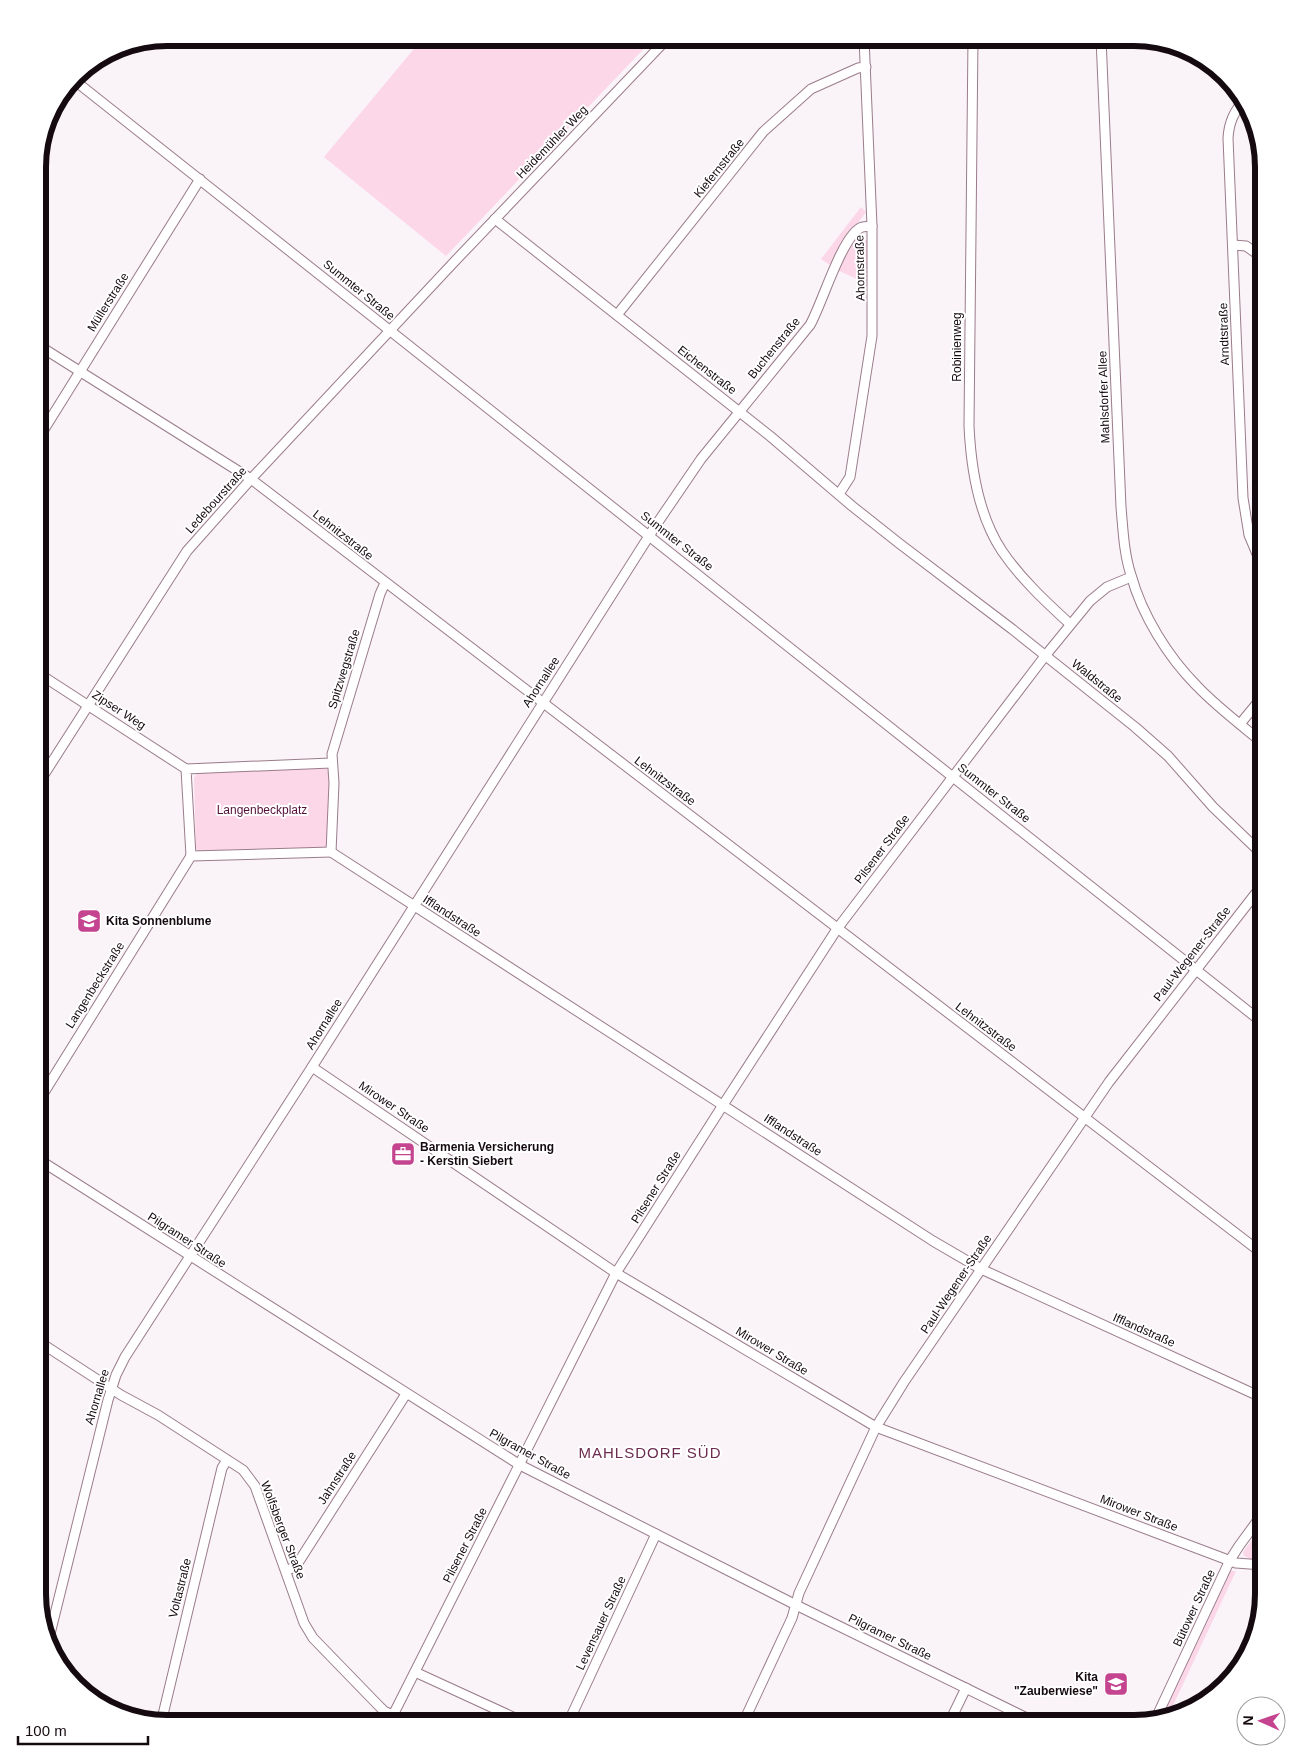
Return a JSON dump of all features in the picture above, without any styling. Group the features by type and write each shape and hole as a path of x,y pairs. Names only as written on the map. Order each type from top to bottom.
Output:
{"street":[{"name":"Heidemühler Weg","path":"454,262 660,47"},
{"name":"Ahornstraße","path":"839,494 850,477 872,336 872,226 865,47"},
{"name":"Robinienweg","path":"973,47 969,426 974,473 984,516 1001,550 1015,568 1070,624"},
{"name":"Mahlsdorfer Allee","path":"1101,47 1121,508 1131,577 1155,629 1181,669 1209,698 1255,736"},
{"name":"Kiefernstraße","path":"617,315 764,132 811,89 866,66"},
{"name":"Summter Straße","path":"80,84 1255,1016"},
{"name":"Arndtstraße","path":"1238,107 1233,114 1228,130 1243,498 1249,535 1255,548"},
{"name":"Müllerstraße","path":"47,425 200,179"},
{"name":"Eichenstraße","path":"495,219 739,412 900,544"},
{"name":"Buchenstraße","path":"701,459 810,325 833,272 852,236 861,227 872,226"},
{"path":"1233,245 1246,246 1255,252"},
{"name":"Ledebourstraße","path":"47,770 187,551 454,262"},
{"name":"Lehnitzstraße","path":"47,351 251,480 1255,1247"},
{"name":"Ahornallee","path":"52,1627 111,1388 124,1357 312,1067 542,702 701,459"},
{"name":"Waldstraße","path":"900,544 1012,629 1168,756 1213,807 1255,847"},
{"path":"1045,656 1090,601 1107,587 1131,577"},
{"name":"Spitzwegstraße","path":"331,763 354,678 385,583"},
{"name":"Pilsener Straße","path":"393,1715 616,1273 837,929 1045,656"},
{"name":"Zipser Weg","path":"47,679 186,769"},
{"path":"1240,724 1255,706"},
{"path":"331,763 334,783 331,852 191,856 186,769 331,763"},
{"name":"Ifflandstraße","path":"331,852 933,1241 981,1269 1255,1394"},
{"name":"Langenbeckstraße","path":"46,1089 191,856"},
{"name":"Paul-Wegener-Straße","path":"748,1715 792,1618 800,1593 876,1427 904,1382 1109,1082 1255,896"},
{"name":"Mirower Straße","path":"312,1067 616,1273 876,1427 1236,1563 1255,1564"},
{"name":"Pilgramer Straße","path":"46,1164 520,1465 796,1605 1019,1715"},
{"name":"Wolfsberger Straße","path":"46,1346 111,1388 158,1415 242,1470 255,1486 304,1623 313,1638 388,1715"},
{"name":"Jahnstraße","path":"286,1571 296,1566 406,1394"},
{"name":"Voltastraße","path":"163,1715 222,1468 227,1460"},
{"name":"Bütower Straße","path":"1159,1711 1230,1560 1255,1525"},
{"name":"Levensauer Straße","path":"572,1715 656,1534"},
{"path":"415,1672 509,1715"},
{"path":"953,1715 966,1688"}],"green space":[{"path":"416,46 646,46 446,256 324,157"},
{"path":"861,207 866,212 847,238 833,267 821,259"},
{"path":"856,238 867,241 870,289 855,278 837,270"},
{"name":"Langenbeckplatz","path":"326,767 330,776 328,838 326,846 322,849 199,853 196,848 194,778 199,770"},
{"path":"1255,1536 1255,1560 1244,1556 1243,1552"},
{"path":"1230,1571 1236,1571 1172,1708 1164,1710"}],"place":[{"name":"Kita Sonnenblume","path":"89,921"},
{"name":"Barmenia Versicherung - Kerstin Siebert","path":"403,1154"},
{"name":"Kita \"Zauberwiese\"","path":"1116,1684"}],"district":[{"name":"MAHLSDORF SÜD","path":"650,1453"}]}
